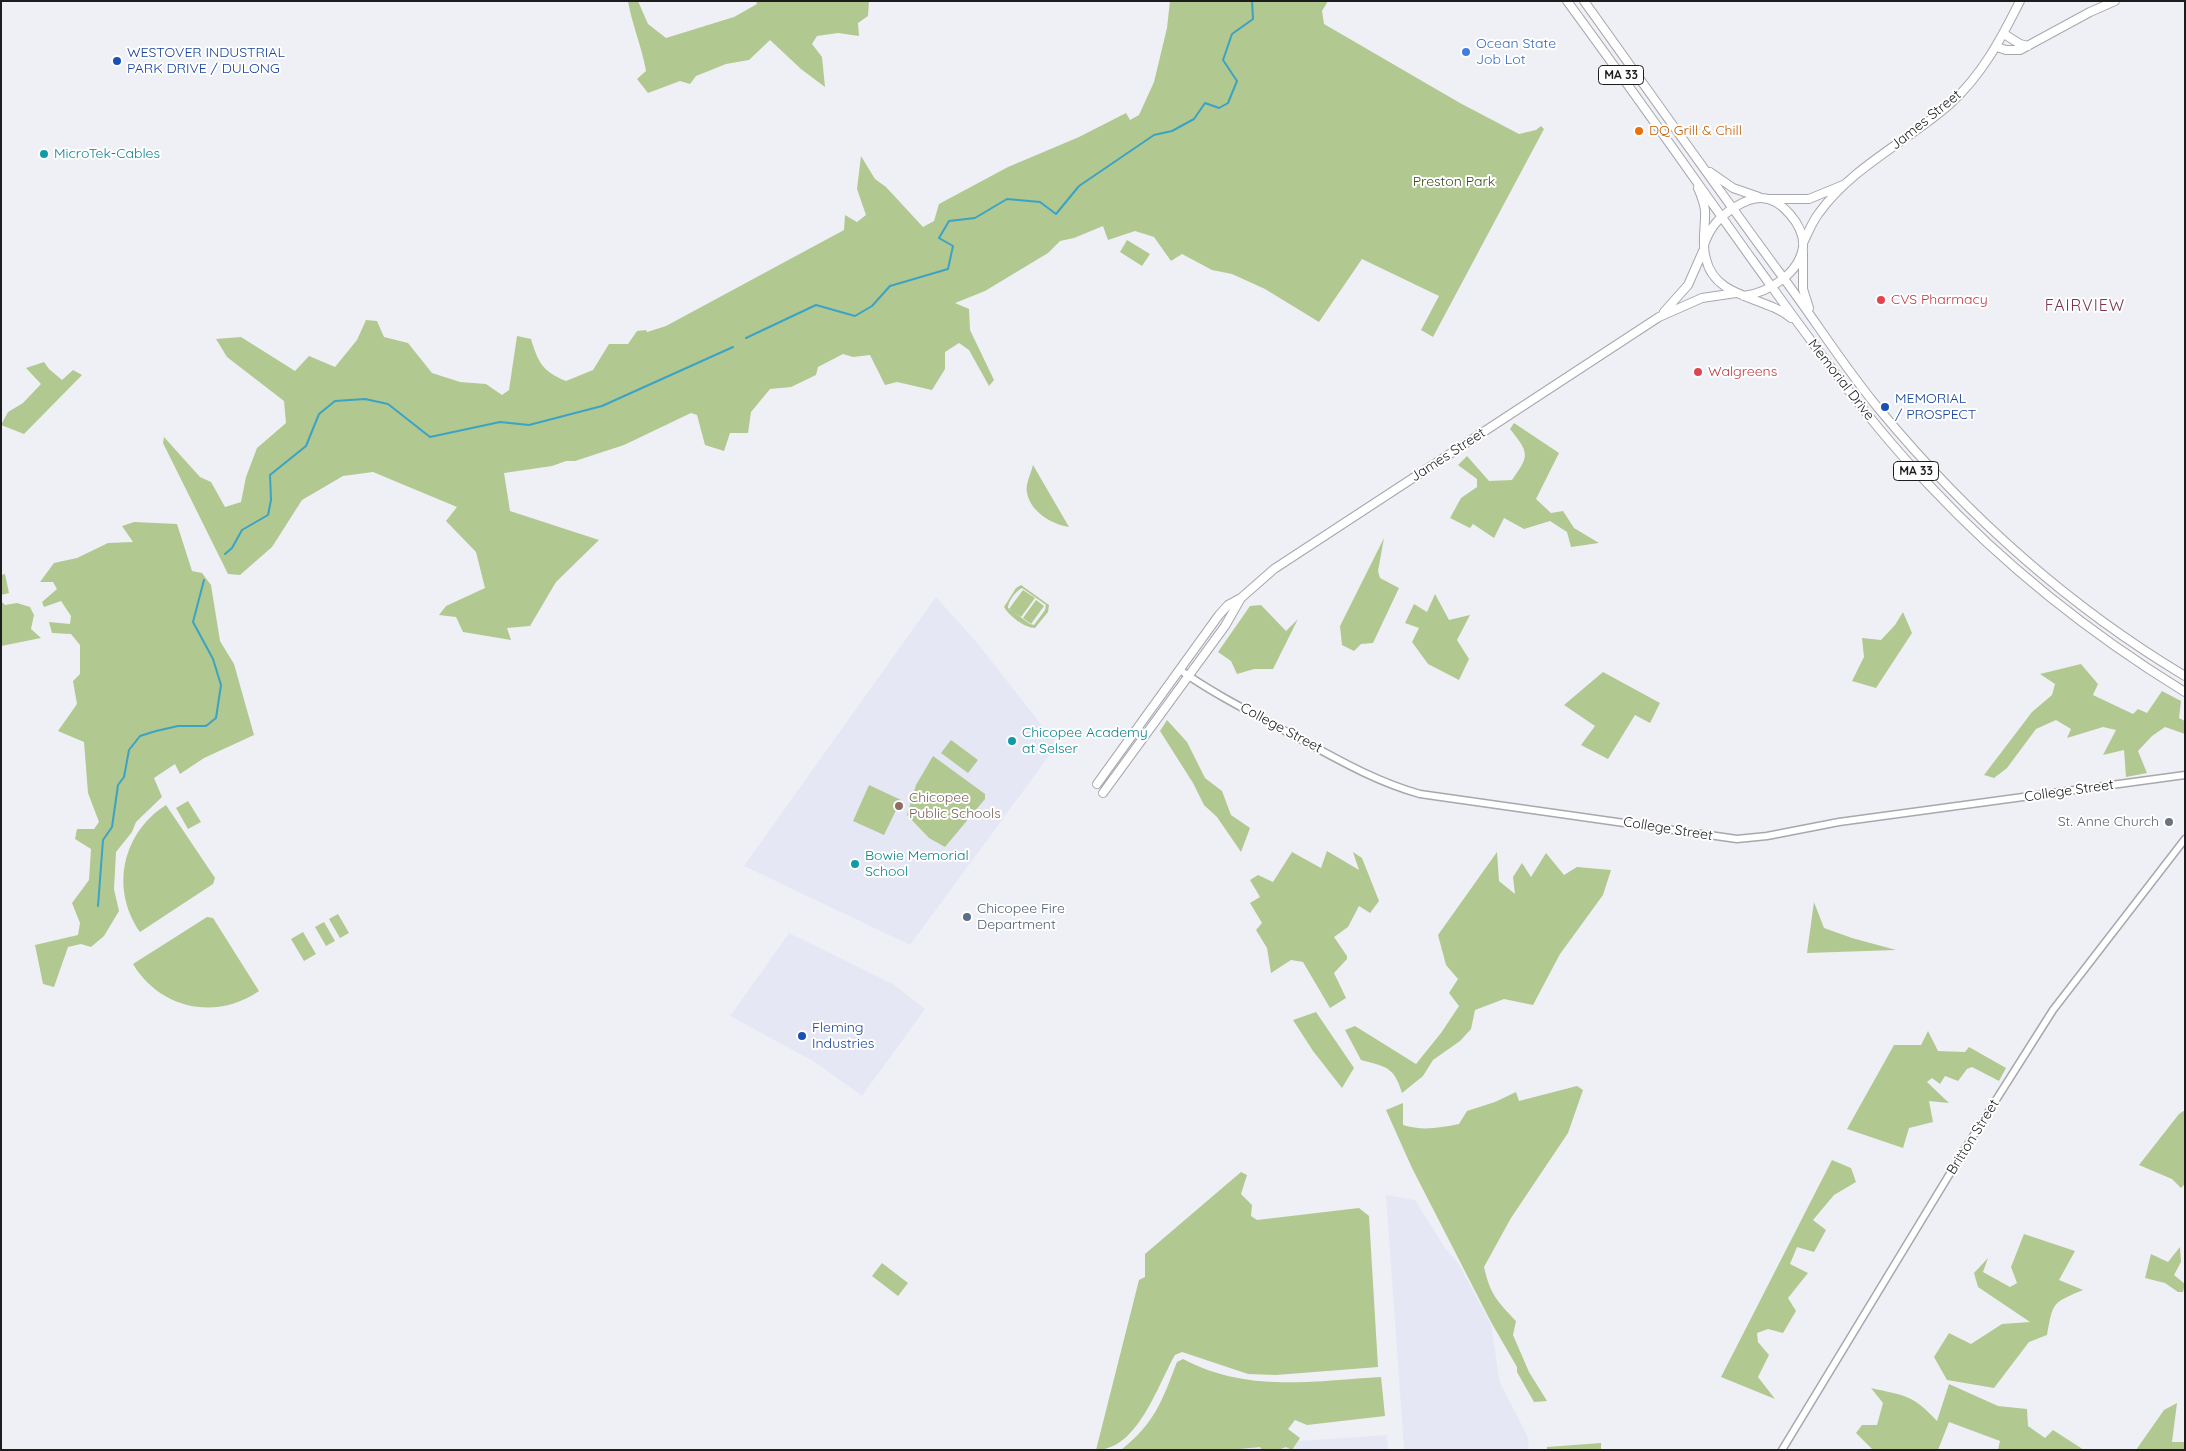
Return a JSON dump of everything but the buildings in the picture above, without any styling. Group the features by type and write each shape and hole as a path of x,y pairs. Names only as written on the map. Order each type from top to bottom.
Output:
{"main road":[{"name":"Memorial Drive","path":"1567,1 1803,331 1889,440 1929,485 1967,523 2055,601 2112,644 2185,692"},
{"name":"Memorial Drive","path":"1584,1 1732,209 1878,408 1897,431 1943,482 1987,525 2049,579 2090,612 2185,676"},
{"name":"James Street","path":"1744,296 1759,293 1772,287 1784,278 1792,269 1820,211 1846,183 1949,104 1969,85 1997,47 2020,1"},
{"path":"1997,47 2020,50 2090,12 2115,1"},
{"path":"2004,34 2020,44 2028,46"},
{"path":"1701,164 1728,185 1780,206 1790,215 1797,225 1803,245 1804,295 1816,324"},
{"path":"1695,179 1705,212 1703,227 1704,247 1711,273 1724,286 1736,293 1781,311 1803,331"},
{"name":"James Street","path":"1765,199 1809,199 1846,183"},
{"path":"1721,216 1746,201 1765,199"},
{"name":"James Street","path":"1659,317 1688,285 1712,226 1721,216"},
{"name":"James Street","path":"1097,784 1219,615 1228,605 1241,598 1274,569 1659,317 1696,300 1736,293"},
{"name":"James Street","path":"1103,793 1235,612 1241,598"}],"street":[{"name":"College Street","path":"1180,670 1220,696 1324,752 1381,781 1400,788 1420,794 1737,839 1761,837 1839,822 2185,775"},
{"name":"Britton Street","path":"1782,1450 1962,1152 2053,1010 2185,839"}],"shaded area":[{"name":"Chicopee Public Schools","path":"936,597 979,645 1057,745 910,945 744,866"},
{"path":"789,933 893,984 925,1009 862,1096 813,1061 730,1016"},
{"path":"1386,1195 1415,1200 1445,1248 1460,1266 1491,1325 1500,1383 1528,1437 1529,1450 1404,1450"},
{"path":"1387,1435 1388,1450 1222,1450 1222,1446"}],"green space":[{"path":"628,1 638,1 648,24 666,38 734,17 757,4 756,1 869,1 868,16 858,23 859,36 838,33 817,36 812,44 822,57 825,87 801,69 770,40 749,60 726,64 696,76 690,84 680,81 648,93 637,79 646,71"},
{"name":"Preston Park","path":"1170,1 1328,1 1322,11 1324,24 1460,103 1519,134 1536,130 1541,126 1544,129 1433,337 1421,330 1439,296 1362,259 1319,322 1265,289 1232,274 1212,270 1182,254 1171,261 1154,237 1135,231 1108,240 1103,226 1074,238 1060,241 1048,253 985,291 955,303 969,309 970,330 994,380 989,386 969,350 959,343 945,352 945,369 932,390 897,382 885,385 870,355 853,357 843,354 818,367 816,375 791,387 770,389 751,412 748,433 730,433 724,451 705,445 697,415 691,413 624,445 575,461 504,473 510,511 599,540 556,582 530,626 507,628 511,640 463,632 456,617 439,615 446,606 485,588 476,552 446,521 457,507 373,472 343,476 302,500 272,547 240,575 228,574 163,443 164,437 200,477 211,482 225,507 241,502 246,477 257,448 286,423 284,401 227,357 216,339 241,337 295,371 309,356 335,367 357,340 366,320 377,321 384,337 408,343 432,373 460,382 486,384 502,395 509,390 517,336 531,339 542,365 551,373 566,381 593,370 609,344 628,344 637,331 646,330 647,332 666,326 844,230 845,215 857,222 866,215 857,189 861,156 875,179 886,187 923,227 934,221 939,204 1008,167 1079,137 1126,113 1130,120 1139,115 1154,82 1167,28"},
{"path":"1127,240 1150,254 1142,266 1120,252"},
{"path":"44,362 62,380 73,370 82,375 24,434 1,425 8,412 23,403 41,384 26,368"},
{"path":"1514,423 1559,453 1536,499 1551,513 1563,511 1574,528 1599,543 1571,547 1567,532 1550,521 1524,529 1504,518 1494,538 1473,524 1470,528 1450,518 1461,498 1477,487 1477,479 1458,465 1467,456 1489,481 1512,480 1518,472 1525,454 1521,444 1510,429"},
{"path":"1033,465 1069,527 1055,523 1043,516 1029,500 1027,483"},
{"path":"134,522 177,524 192,571 202,573 211,585 220,641 234,664 254,735 204,758 180,774 175,764 154,778 162,797 136,822 132,832 116,852 114,889 119,911 104,936 91,947 81,944 68,947 54,987 43,984 35,945 78,935 80,923 72,903 89,880 91,849 75,839 77,829 94,829 99,822 88,793 84,742 58,731 77,704 73,681 80,674 80,645 71,634 52,633 49,622 70,624 71,616 61,601 44,607 42,602 57,589 53,582 40,582 54,563 77,558 108,543 133,542 122,526"},
{"path":"1384,538 1378,571 1380,578 1399,588 1373,643 1361,644 1354,651 1342,645 1340,626"},
{"path":"5,574 9,593 1,595 1,575"},
{"path":"1021,585 1049,605 1048,612 1035,628 1018,621 1004,607 1016,588","holes":["1022,588 1046,605 1045,610 1034,625 1008,608 1013,596"]},
{"path":"1023,590 1035,598 1021,617 1009,609"},
{"path":"1435,594 1449,620 1470,615 1457,640 1469,659 1459,680 1428,664 1412,642 1419,628 1405,623 1414,604 1427,612"},
{"path":"1036,600 1044,606 1031,624 1023,618"},
{"path":"1,601 5,605 17,603 30,607 34,615 31,629 41,638 1,646"},
{"path":"1261,605 1286,631 1298,619 1273,669 1254,669 1237,674 1231,661 1218,652 1250,606"},
{"path":"1903,612 1912,633 1876,688 1852,681 1864,657 1862,638 1881,640 1895,625"},
{"path":"2081,664 2098,684 2093,695 2133,714 2138,709 2147,713 2162,691 2181,701 2179,718 2185,721 2185,734 2165,727 2152,736 2138,751 2147,773 2126,777 2124,750 2103,755 2116,730 2103,727 2067,738 2071,729 2056,720 2036,729 2007,768 1994,778 1984,775 2032,712 2052,695 2055,684 2040,674"},
{"path":"1603,672 1660,703 1650,723 1635,715 1608,759 1581,745 1595,726 1564,705"},
{"path":"1167,720 1187,742 1205,778 1222,791 1231,815 1250,828 1241,852 1217,817 1204,805 1193,783 1160,731"},
{"path":"951,740 978,760 968,773 941,753"},
{"path":"933,756 985,794 985,799 945,847 929,838 907,815 916,785"},
{"path":"869,785 901,800 884,835 853,821"},
{"path":"188,801 201,822 188,829 176,808"},
{"path":"166,805 215,878 213,884 140,932 125,898 123,880 125,863 139,831 151,817"},
{"path":"1327,851 1359,870 1353,852 1362,858 1379,901 1370,913 1359,906 1348,927 1334,937 1347,956 1347,959 1334,973 1346,998 1330,1008 1303,962 1291,960 1271,973 1267,948 1256,930 1262,923 1250,903 1260,897 1250,880 1258,875 1273,882 1292,852 1321,868"},
{"path":"1497,852 1499,881 1515,894 1513,877 1522,863 1531,877 1546,853 1564,875 1577,867 1611,870 1603,895 1560,954 1533,1005 1504,999 1475,1010 1471,1029 1460,1041 1433,1060 1423,1076 1402,1093 1396,1077 1388,1069 1361,1060 1345,1030 1355,1026 1416,1064 1441,1033 1459,1006 1449,993 1458,979 1446,965 1438,935"},
{"path":"1814,902 1824,928 1896,950 1807,953"},
{"path":"338,914 349,933 340,938 329,919"},
{"path":"207,917 213,918 259,991 225,1006 207,1008 190,1006 173,1000 158,991 144,979 133,964"},
{"path":"324,922 335,941 326,946 315,927"},
{"path":"303,932 316,954 304,961 291,939"},
{"path":"1316,1012 1354,1068 1342,1088 1313,1051 1293,1020"},
{"path":"1928,1031 1938,1051 1965,1052 1969,1047 2006,1068 1999,1081 1972,1067 1967,1069 1958,1081 1945,1076 1940,1084 1932,1078 1927,1082 1949,1103 1929,1101 1933,1122 1909,1128 1903,1148 1847,1129 1894,1045 1921,1045"},
{"path":"1577,1086 1583,1090 1568,1133 1511,1218 1484,1267 1495,1297 1516,1321 1513,1335 1529,1372 1547,1401 1534,1402 1412,1168 1386,1110 1403,1103 1403,1125 1417,1128 1438,1128 1459,1124 1467,1111 1495,1102 1516,1092 1519,1101"},
{"path":"2185,1110 2185,1184 2181,1188 2172,1179 2139,1165 2179,1114"},
{"path":"1832,1160 1851,1168 1856,1182 1834,1195 1813,1220 1826,1230 1814,1252 1797,1247 1790,1264 1808,1273 1788,1298 1796,1311 1783,1333 1768,1329 1757,1333 1758,1342 1769,1355 1758,1377 1775,1399 1721,1377"},
{"path":"1241,1172 1247,1175 1241,1194 1252,1205 1251,1216 1257,1220 1359,1208 1369,1216 1378,1367 1276,1375 1248,1374 1182,1352 1175,1355 1154,1398 1135,1428 1124,1439 1111,1447 1096,1450 1139,1280 1145,1277 1145,1254"},
{"path":"2024,1234 2075,1251 2059,1280 2083,1290 2065,1298 2056,1305 2051,1316 2047,1335 2029,1342 1994,1388 1947,1380 1934,1357 1949,1333 1971,1344 2002,1324 2030,1322 1978,1287 1974,1273 1988,1258 1983,1272 2010,1287 2017,1283 2011,1267"},
{"path":"2180,1247 2181,1262 2174,1275 2185,1284 2183,1292 2178,1292 2165,1283 2145,1278 2151,1254 2168,1262"},
{"path":"882,1263 908,1283 898,1296 872,1276"},
{"path":"1183,1359 1207,1370 1231,1377 1256,1381 1305,1382 1381,1377 1385,1416 1307,1425 1295,1420 1288,1429 1300,1438 1292,1450 1286,1447 1278,1450 1262,1450 1260,1447 1229,1450 1121,1450 1150,1421 1162,1400 1177,1362"},
{"path":"1949,1384 1998,1406 2027,1409 2028,1426 2045,1438 2053,1430 2084,1450 1998,1450 2000,1441 1949,1422 1938,1450 1873,1450 1856,1433 1862,1425 1877,1425 1883,1403 1871,1388 1907,1397 1921,1406 1937,1421"},
{"path":"2177,1403 2172,1442 2185,1442 2185,1450 2136,1450 2164,1410"},
{"path":"1601,1443 1601,1450 1547,1450 1547,1447"}],"waterway":[{"path":"746,338 816,305 855,316 872,306 890,286 948,269 953,246 939,238 949,221 975,218 1007,199 1040,202 1056,214 1079,186 1154,135 1172,131 1194,119 1205,103 1219,108 1228,103 1237,81 1223,60 1232,34 1253,19 1252,1"},
{"path":"225,554 232,548 242,530 268,515 271,500 270,475 306,446 319,414 335,401 365,399 388,404 430,437 500,422 529,425 602,406 733,347"},
{"path":"98,906 103,840 112,827 118,785 124,777 129,750 140,736 178,726 206,726 216,718 221,685 213,659 193,622 204,580"}],"place":[{"name":"Ocean State Job Lot","path":"1466,52"},
{"name":"WESTOVER INDUSTRIAL PARK DRIVE / DULONG","path":"117,61"},
{"name":"DQ Grill & Chill","path":"1639,131"},
{"name":"MicroTek-Cables","path":"44,154"},
{"name":"CVS Pharmacy","path":"1881,300"},
{"name":"Walgreens","path":"1698,372"},
{"name":"MEMORIAL / PROSPECT","path":"1885,407"},
{"name":"Chicopee Academy at Selser","path":"1012,741"},
{"name":"Chicopee Public Schools","path":"899,806"},
{"name":"St. Anne Church","path":"2169,822"},
{"name":"Bowie Memorial School","path":"855,864"},
{"name":"Chicopee Fire Department","path":"967,917"},
{"name":"Fleming Industries","path":"802,1036"}],"district":[{"name":"FAIRVIEW","path":"2085,306"}]}
